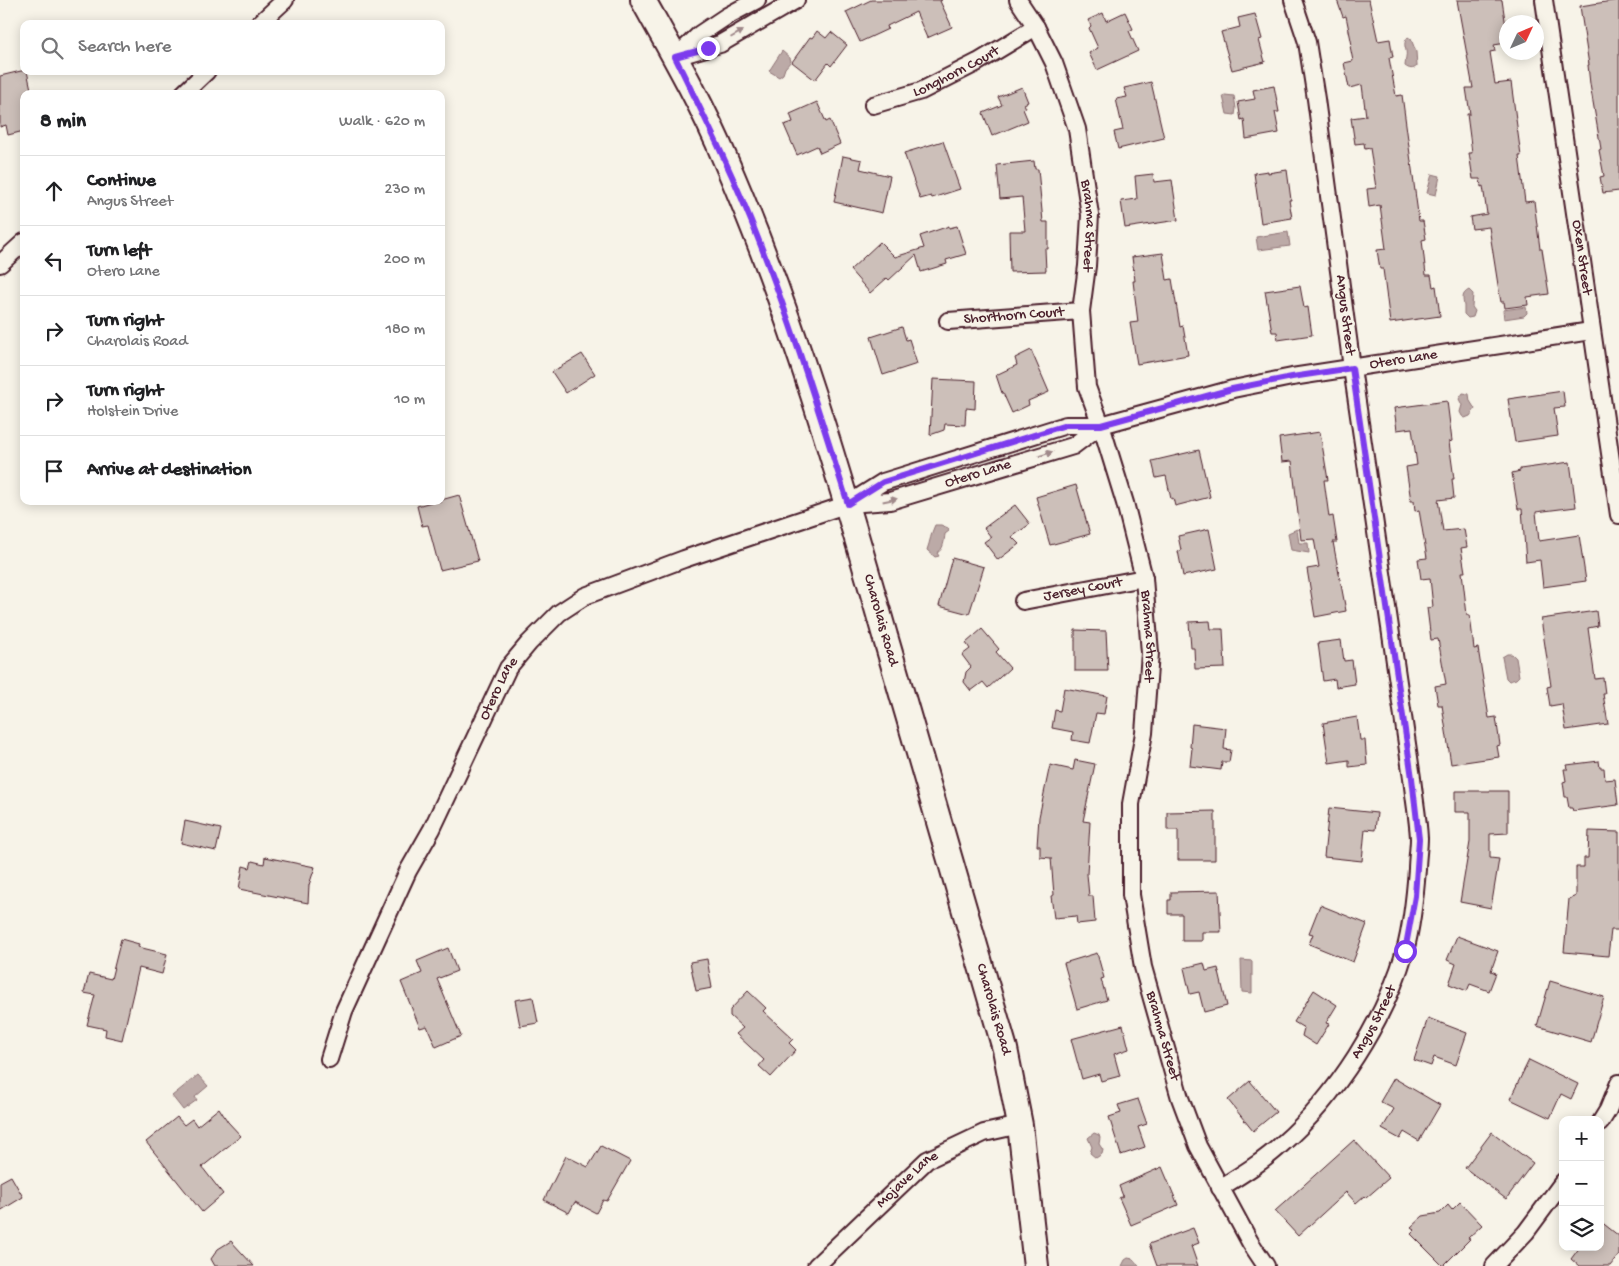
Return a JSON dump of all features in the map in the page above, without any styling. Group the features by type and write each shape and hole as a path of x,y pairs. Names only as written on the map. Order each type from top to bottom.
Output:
{"street":[{"path":"263,20 285,0"},
{"name":"Charolais Road","path":"643,0 675,57 724,156 760,241 808,378 848,504 1005,1050 1020,1125 1036,1266"},
{"path":"675,57 700,34 727,16 757,0"},
{"path":"675,57 720,44 796,0"},
{"name":"Brahma Street","path":"1018,0 1036,27 1054,63 1077,129 1090,215 1087,266 1081,311 1087,387 1126,503 1144,578 1150,653 1144,733 1132,804 1131,895 1143,967 1180,1098 1198,1146 1250,1242 1266,1266"},
{"name":"Angus Street","path":"1220,1188 1282,1144 1328,1095 1350,1066 1364,1043 1387,998 1405,951 1415,896 1419,839 1412,778 1352,368 1325,159 1307,42 1293,0"},
{"name":"Oxen Street","path":"1544,0 1619,514"},
{"name":"Longhorn Court","path":"873,105 921,91 978,62 1036,27"},
{"path":"187,90 203,75"},
{"path":"0,264 20,246"},
{"name":"Shorthorn Court","path":"948,321 1081,311"},
{"name":"Otero Lane","path":"848,504 883,482 1066,425 1101,425 1232,389 1292,377 1591,331"},
{"name":"Otero Lane","path":"329,1059 344,1011 408,872 432,830 508,668 529,642 559,613 585,596 684,559 848,504 890,500 1073,446 1101,425"},
{"name":"Jersey Court","path":"1023,601 1144,578"},
{"path":"1604,1116 1619,1083"},
{"name":"Mojave Lane","path":"816,1266 927,1160 984,1133 1020,1125"},
{"path":"1494,1266 1526,1232 1559,1187"}],"shaded area":[{"path":"1408,37 1411,39 1416,52 1417,66 1412,69 1405,66 1405,42"},
{"path":"782,51 791,61 779,77 769,71"},
{"path":"1223,96 1234,96 1235,115 1227,114"},
{"path":"1432,174 1440,176 1436,195 1427,193"},
{"path":"1288,232 1290,246 1258,250 1256,237"},
{"path":"1469,290 1473,294 1472,307 1475,311 1473,317 1468,318 1464,314 1463,299 1465,293"},
{"path":"1526,307 1527,313 1524,316 1504,319 1503,310"},
{"path":"1463,393 1469,394 1470,401 1475,409 1470,416 1465,418 1460,412 1462,405 1459,399"},
{"path":"935,525 948,528 949,531 945,534 942,547 937,553 939,556 935,557 927,550"},
{"path":"1297,529 1299,543 1308,543 1309,553 1291,550 1288,533"},
{"path":"1512,654 1516,658 1519,676 1509,681 1506,678 1502,657"},
{"path":"1241,960 1252,961 1252,993 1242,992"},
{"path":"198,1075 208,1086 195,1097 197,1100 183,1110 172,1096"},
{"path":"1094,1133 1099,1135 1099,1144 1103,1150 1102,1154 1096,1158 1090,1153 1092,1147 1088,1138"},
{"path":"1128,1258 1133,1259 1139,1266 1122,1266"}],"building":[{"path":"871,0 942,0 940,1 952,27 927,38 916,12 887,26 888,29 860,42 846,12"},
{"path":"1337,0 1369,0 1378,41 1390,39 1393,57 1389,58 1396,96 1402,95 1419,221 1423,221 1426,239 1422,240 1426,275 1431,275 1433,287 1436,286 1440,316 1390,323 1383,269 1380,269 1377,250 1386,249 1380,205 1369,207 1367,189 1376,188 1370,148 1365,149 1364,143 1355,144 1351,118 1366,116 1362,85 1349,88 1344,63 1353,61 1350,46 1352,45 1346,16 1343,17"},
{"path":"1457,0 1502,0 1504,15 1499,15 1499,44 1494,45 1495,51 1490,52 1495,84 1511,82 1525,202 1534,201 1540,249 1542,249 1549,294 1527,297 1528,305 1505,308 1504,302 1501,302 1489,227 1472,229 1470,217 1487,214 1483,186 1481,187 1480,179 1473,179 1469,153 1472,153 1467,114 1470,114 1466,88 1473,88"},
{"path":"1619,0 1619,191 1603,193 1600,177 1604,176 1599,150 1601,149 1580,6"},
{"path":"1125,12 1133,29 1129,31 1138,51 1097,70 1089,53 1098,48 1089,28 1091,26 1088,20 1103,13 1106,21"},
{"path":"1255,14 1262,39 1259,40 1265,62 1232,70 1221,32 1240,27 1238,18"},
{"path":"817,31 826,38 831,32 847,45 831,66 828,63 815,80 792,62 810,37 812,38"},
{"path":"20,71 20,75 28,75 31,90 20,90 20,132 8,135 6,125 0,127 0,76"},
{"path":"1151,82 1164,138 1118,149 1114,132 1123,130 1116,99 1127,97 1124,88"},
{"path":"1274,86 1279,112 1275,112 1279,133 1246,139 1244,119 1241,120 1238,102 1255,99 1253,90"},
{"path":"1022,87 1028,102 1024,104 1026,108 1023,109 1028,121 992,136 983,113 1002,105 998,97"},
{"path":"817,102 826,122 830,120 840,144 820,153 817,146 797,155 784,125 793,122 790,114"},
{"path":"943,141 960,189 932,198 931,196 920,199 904,153"},
{"path":"843,156 862,160 860,169 890,176 882,213 834,202"},
{"path":"1034,161 1035,169 1038,169 1043,222 1048,222 1048,249 1045,249 1046,271 1010,272 1009,231 1025,231 1022,197 1000,199 997,165"},
{"path":"1287,170 1292,218 1261,223 1254,173"},
{"path":"1153,174 1154,182 1172,180 1178,220 1125,228 1121,201 1137,199 1135,176"},
{"path":"949,226 949,228 957,226 966,254 946,260 947,264 921,272 916,255 889,280 887,278 870,293 850,270 880,242 895,257 924,248 920,236"},
{"path":"1163,253 1167,280 1172,279 1180,327 1183,326 1188,355 1137,364 1130,323 1138,322 1132,257"},
{"path":"1300,286 1304,308 1308,307 1312,335 1278,340 1277,332 1272,332 1265,291"},
{"path":"902,327 906,340 909,339 917,364 883,375 871,337"},
{"path":"1031,350 1049,392 1028,401 1029,405 1012,413 996,375 1017,365 1015,358"},
{"path":"582,354 595,374 566,393 552,372"},
{"path":"933,379 976,381 975,409 966,408 965,425 945,424 944,430 930,435"},
{"path":"1563,391 1565,407 1554,408 1558,436 1515,442 1508,399"},
{"path":"1447,401 1452,441 1449,442 1454,479 1452,479 1454,498 1438,500 1443,531 1464,529 1467,547 1461,548 1465,572 1462,572 1467,615 1470,615 1474,649 1478,648 1489,718 1496,717 1500,745 1497,746 1499,757 1451,764 1442,705 1438,705 1435,686 1446,684 1438,639 1431,640 1427,608 1433,607 1430,578 1421,579 1418,559 1427,558 1419,510 1415,511 1414,501 1411,501 1406,467 1417,465 1412,428 1397,430 1394,408"},
{"path":"1320,432 1328,480 1324,480 1329,517 1333,516 1337,542 1333,542 1346,611 1315,617 1307,569 1319,567 1314,539 1301,540 1292,461 1282,462 1279,438"},
{"path":"1199,450 1210,497 1175,506 1173,498 1171,499 1166,476 1156,478 1152,461"},
{"path":"1570,462 1576,507 1536,512 1539,541 1579,535 1586,581 1543,587 1540,560 1526,562 1522,509 1518,509 1512,473 1520,471 1520,469"},
{"path":"1076,485 1090,534 1050,545 1036,497"},
{"path":"459,495 478,561 440,570 428,525 422,526 417,506 445,505 445,499"},
{"path":"1015,505 1030,524 1012,537 1019,544 998,560 984,542 991,537 984,528"},
{"path":"1209,529 1217,569 1183,576 1178,551 1181,550 1178,536"},
{"path":"952,558 984,567 969,614 939,606"},
{"path":"1596,611 1598,626 1588,628 1595,679 1603,678 1605,694 1603,694 1608,724 1566,730 1562,704 1550,706 1547,687 1551,686 1541,619"},
{"path":"1210,621 1211,629 1223,629 1225,668 1195,669 1194,648 1191,648 1189,622"},
{"path":"982,629 999,649 996,652 1010,668 988,688 983,682 971,691 964,682 966,672 971,667 962,655 970,649 966,643"},
{"path":"1075,630 1106,631 1108,671 1075,671"},
{"path":"1341,640 1344,661 1352,660 1355,684 1336,687 1335,679 1323,681 1318,643"},
{"path":"1064,688 1107,696 1104,714 1096,713 1090,743 1072,740 1073,732 1052,728 1055,710 1060,711"},
{"path":"1357,717 1360,740 1365,740 1367,765 1349,767 1349,760 1329,763 1323,723"},
{"path":"1192,724 1226,728 1224,749 1231,750 1229,762 1222,762 1221,770 1190,766"},
{"path":"1075,760 1095,764 1083,821 1090,822 1087,874 1089,896 1093,896 1095,922 1077,924 1076,916 1054,918 1051,896 1054,895 1051,858 1040,857 1040,846 1037,846 1039,817 1050,765 1073,770"},
{"path":"1599,761 1600,768 1604,768 1605,780 1615,779 1618,805 1573,811 1572,808 1569,808 1567,797 1565,797 1563,782 1566,781 1564,769 1568,769 1567,765"},
{"path":"1455,791 1508,791 1508,833 1490,834 1490,858 1499,859 1491,908 1460,902 1470,842 1470,812 1455,812"},
{"path":"1329,808 1377,813 1375,830 1365,829 1362,861 1324,857"},
{"path":"1215,811 1215,860 1178,860 1178,830 1167,830 1167,812"},
{"path":"185,821 221,829 216,851 181,843"},
{"path":"1589,831 1619,832 1619,930 1611,930 1608,956 1564,952 1569,899 1576,896 1576,867 1584,867 1584,858 1588,858"},
{"path":"265,857 315,867 309,885 308,903 239,889 243,866 250,868 252,861 264,864"},
{"path":"1219,891 1221,932 1202,932 1202,941 1182,941 1182,914 1168,914 1168,900 1171,900 1171,892"},
{"path":"1320,905 1367,924 1353,962 1309,944 1313,934 1309,933"},
{"path":"1457,936 1498,951 1491,971 1496,973 1489,991 1470,984 1467,991 1449,984 1456,964 1447,960"},
{"path":"121,939 139,944 138,947 167,954 162,974 139,968 122,1040 105,1036 106,1029 87,1025 95,995 84,993 89,974 111,979"},
{"path":"448,948 457,971 437,979 461,1036 436,1047 427,1026 420,1028 401,982 422,973 417,961"},
{"path":"1097,953 1104,978 1101,979 1107,1000 1077,1009 1064,963"},
{"path":"707,959 712,988 696,991 690,962"},
{"path":"1204,963 1206,971 1218,968 1227,1006 1204,1012 1199,992 1190,994 1184,968"},
{"path":"1550,981 1604,997 1591,1042 1537,1026"},
{"path":"1314,990 1337,1005 1326,1023 1329,1024 1316,1045 1302,1036 1304,1028 1294,1022"},
{"path":"748,991 766,1008 763,1011 793,1039 789,1043 796,1050 771,1077 759,1066 764,1060 736,1034 743,1028 730,1016 730,1010"},
{"path":"533,997 538,1023 520,1026 515,1000"},
{"path":"1428,1018 1467,1033 1456,1065 1434,1057 1431,1066 1414,1060"},
{"path":"1123,1025 1129,1049 1114,1054 1120,1076 1101,1081 1099,1074 1082,1079 1071,1039"},
{"path":"1529,1060 1578,1084 1571,1099 1561,1094 1550,1118 1510,1099"},
{"path":"1394,1078 1440,1105 1419,1141 1404,1132 1400,1139 1382,1129 1394,1109 1380,1102"},
{"path":"1250,1081 1276,1112 1253,1131 1228,1100"},
{"path":"1138,1099 1147,1124 1138,1127 1145,1147 1121,1155 1109,1117 1121,1113 1118,1105"},
{"path":"219,1108 228,1122 241,1136 202,1167 223,1194 202,1212 146,1142 177,1117 184,1125 192,1119 197,1126"},
{"path":"1492,1132 1533,1163 1506,1199 1465,1168"},
{"path":"1354,1140 1389,1178 1366,1198 1364,1196 1356,1203 1346,1192 1298,1236 1275,1211"},
{"path":"601,1146 630,1161 607,1201 603,1200 596,1213 575,1202 569,1213 544,1200 566,1156 588,1167"},
{"path":"1162,1167 1178,1205 1131,1225 1119,1198 1123,1196 1119,1186"},
{"path":"11,1176 23,1197 0,1211 0,1182"},
{"path":"1460,1202 1482,1225 1443,1266 1411,1234 1415,1230 1411,1227 1423,1216 1440,1213 1448,1205 1452,1210"},
{"path":"1604,1224 1619,1236 1619,1255 1610,1266 1579,1266 1571,1259 1577,1251 1604,1251"},
{"path":"1193,1228 1199,1243 1191,1246 1198,1266 1157,1266 1149,1244"},
{"path":"231,1241 254,1266 215,1266 211,1259 218,1249"}],"route":[{"path":"708,48 675,57 724,156 760,241 808,378 848,504 883,482 1066,425 1101,425 1232,389 1352,368 1412,778 1419,839 1415,896 1405,951"}]}
